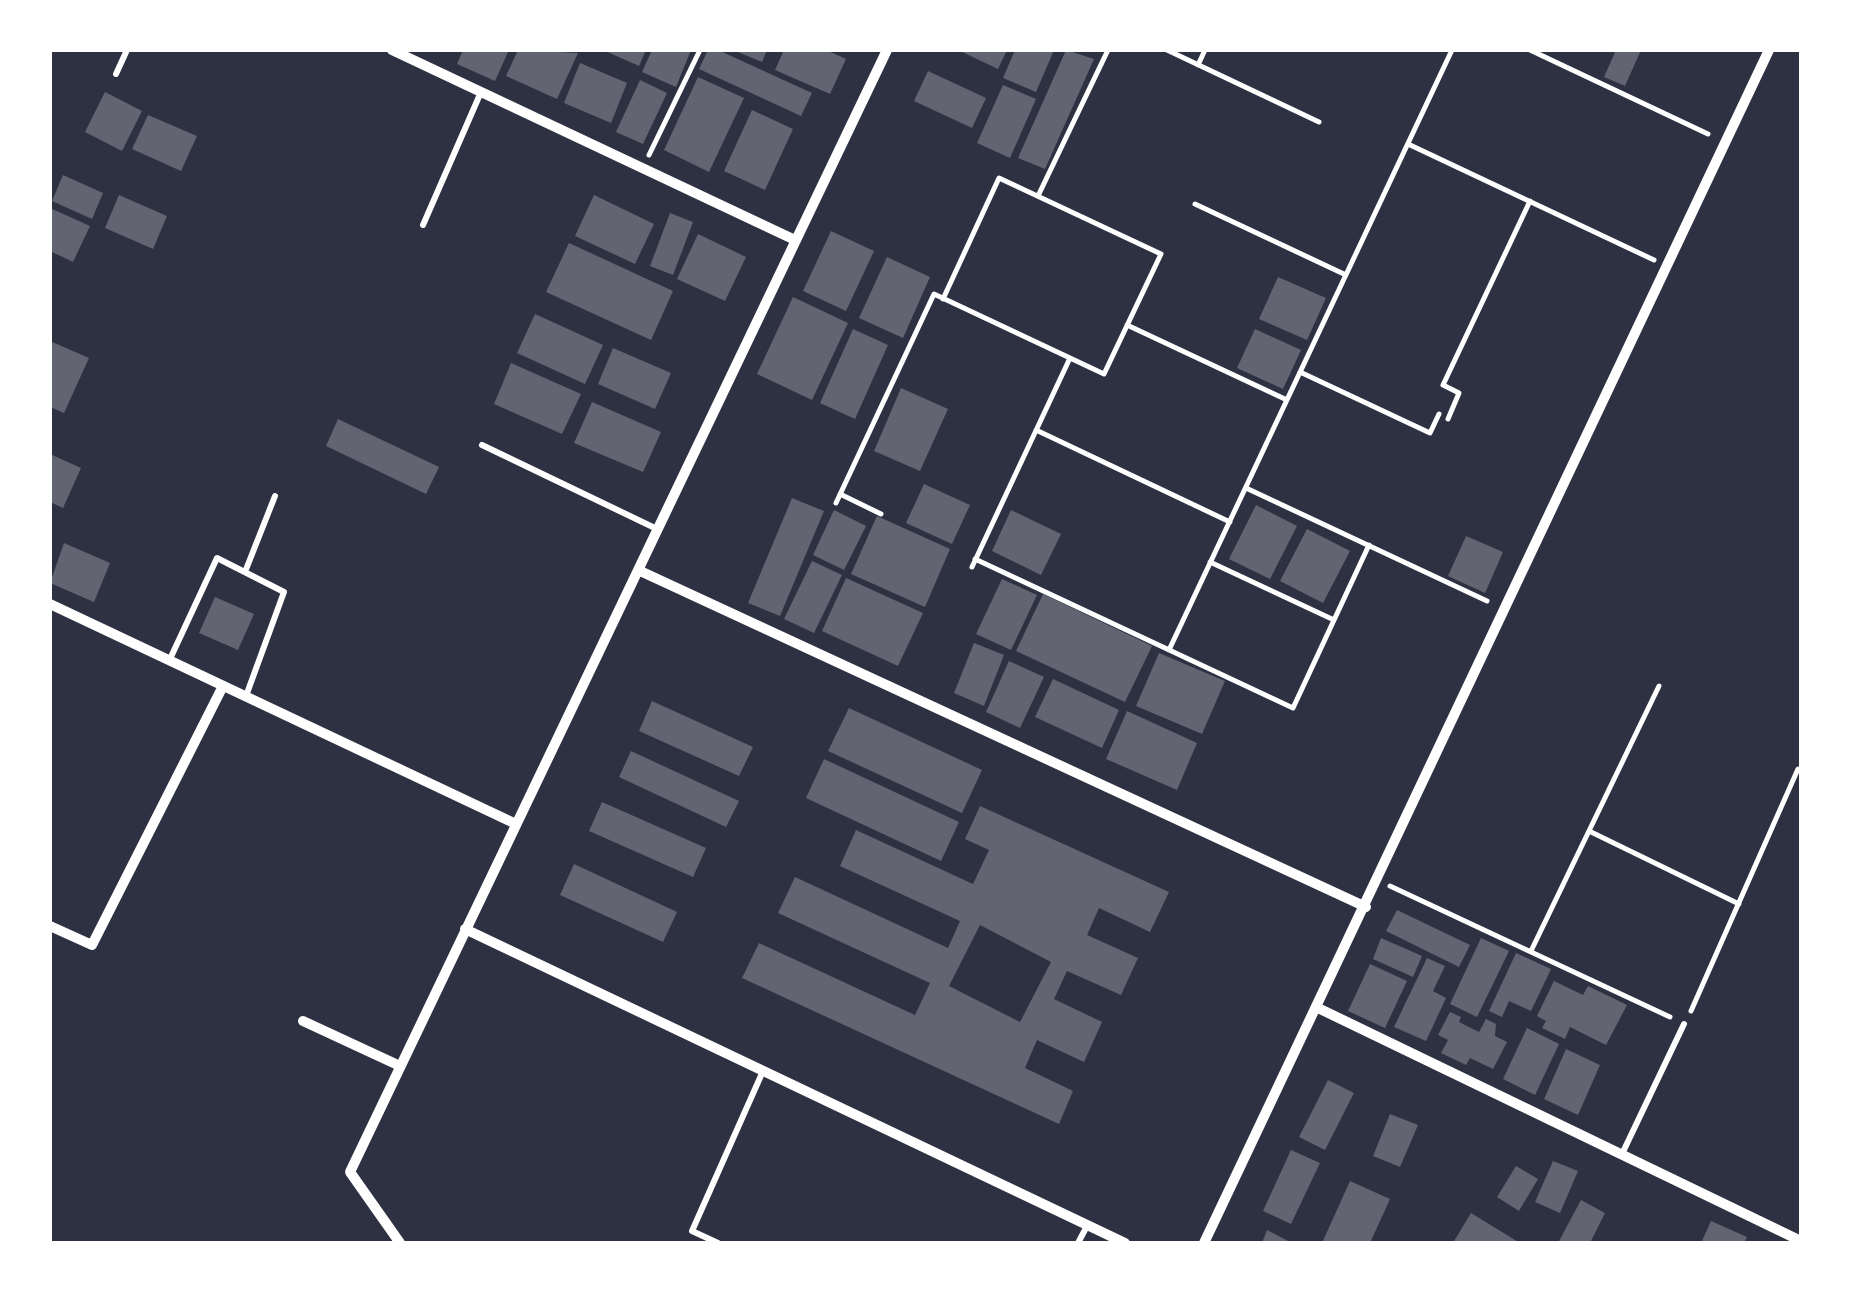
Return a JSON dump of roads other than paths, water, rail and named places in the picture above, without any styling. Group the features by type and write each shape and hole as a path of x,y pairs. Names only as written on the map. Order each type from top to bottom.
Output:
{"street":[{"path":"392,50 795,240"},
{"path":"400,1243 350,1172 886,50"},
{"path":"1204,1243 1770,50"},
{"path":"638,570 1366,907"},
{"path":"50,604 516,824"},
{"path":"50,926 92,946 223,686"},
{"path":"465,929 1125,1243"},
{"path":"1318,1008 1801,1241"},
{"path":"303,1021 400,1066"}],"lane":[{"path":"116,74 126,50"},
{"path":"423,225 480,92"},
{"path":"482,445 657,529"},
{"path":"245,572 275,496"},
{"path":"169,660 217,558 284,592 245,696"},
{"path":"1620,1156 1684,1024"},
{"path":"718,1243 692,1231 763,1071"},
{"path":"1078,1243 1087,1225"}]}
